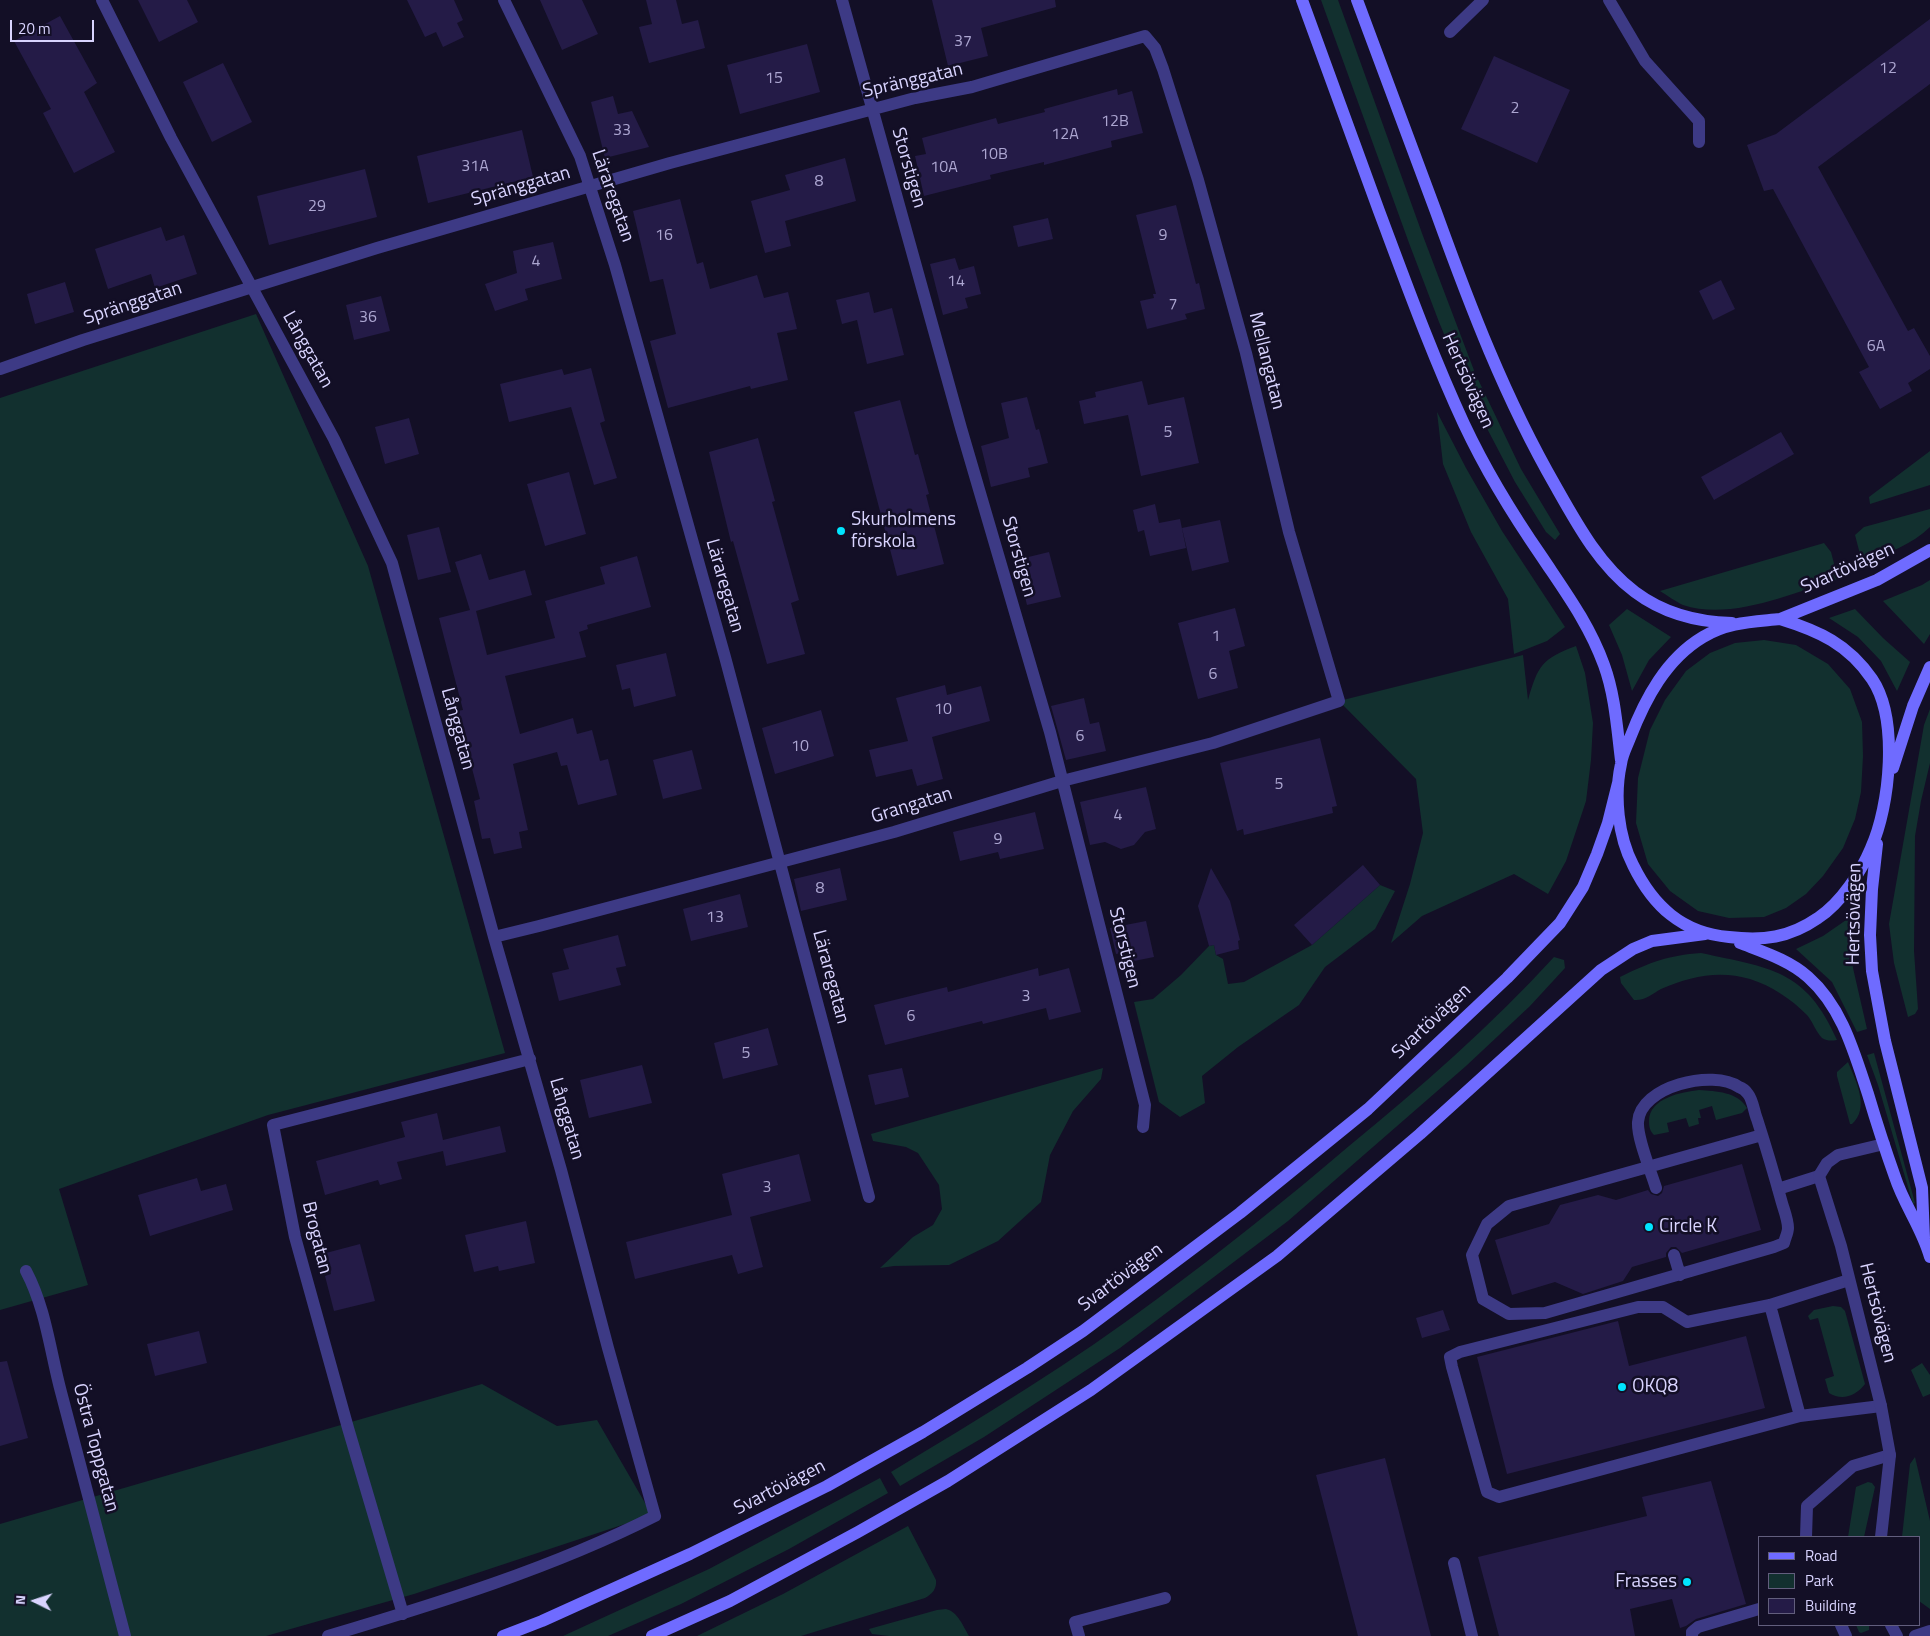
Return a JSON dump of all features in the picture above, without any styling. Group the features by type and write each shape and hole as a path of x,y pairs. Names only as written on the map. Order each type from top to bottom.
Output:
{"main road":[{"name":"Hertsövägen","path":"1302,0 1407,286 1448,389 1473,443 1500,493 1541,557 1568,594 1587,626 1605,667 1615,710 1621,762"},
{"name":"Hertsövägen","path":"1357,0 1470,306 1493,363 1539,456 1580,528 1615,574 1634,592 1656,606 1695,620 1734,623"},
{"name":"Svartövägen","path":"1780,619 1877,580 1930,550"},
{"path":"652,1636 730,1601 858,1532 948,1481 1091,1390 1277,1256 1420,1134 1601,970 1633,949 1652,941 1705,934 1756,940 1772,938 1794,932 1820,918 1846,891 1872,846 1879,824 1889,773 1888,726 1880,692 1846,649 1834,640 1809,628 1780,619 1734,623 1703,637 1681,654 1666,670 1641,709 1621,762 1618,783 1621,830 1628,856 1640,880 1667,913 1681,923 1705,934"},
{"path":"1886,789 1913,706 1930,666"},
{"name":"Svartövägen","path":"503,1636 542,1621 690,1554 827,1486 924,1432 1083,1331 1240,1213 1368,1109 1507,978 1560,922 1583,887 1597,854 1618,783"},
{"name":"Hertsövägen","path":"1879,824 1872,888 1870,935 1872,971 1885,1041 1922,1188 1924,1238"},
{"name":"Hertsövägen","path":"1726,937 1781,959 1806,976 1822,992 1837,1013 1854,1050 1900,1192 1924,1238 1930,1257"}],"street":[{"name":"Långgatan","path":"102,0 171,138 334,439 392,563 655,1516 584,1549 480,1588 403,1614"},
{"name":"Läraregatan","path":"504,0 580,156 615,265 717,628 779,864 842,1092 868,1197"},
{"name":"Storstigen","path":"842,0 1062,781 1145,1105 1143,1127"},
{"path":"1450,32 1483,0"},
{"path":"1609,0 1645,61 1699,120 1699,142"},
{"name":"Spränggatan","path":"0,369 250,286 590,186 872,109 972,87 1145,36"},
{"name":"Mellangatan","path":"1145,36 1155,48 1164,69 1198,180 1246,353 1289,532 1338,701"},
{"name":"Grangatan","path":"494,937 779,864 894,832 1062,781 1213,743 1338,701"},
{"name":"Brogatan","path":"403,1614 295,1237 273,1124 530,1059"},
{"path":"1656,1188 1649,1166 1639,1132 1638,1122 1640,1113 1649,1100 1661,1092 1698,1079 1738,1085 1749,1094 1762,1135 1778,1189 1788,1229 1784,1243 1545,1313 1509,1314 1483,1298 1472,1255 1487,1224 1509,1206 1649,1166 1762,1135"},
{"path":"1778,1189 1819,1176 1827,1164 1838,1155 1884,1144"},
{"name":"Hertsövägen","path":"1819,1176 1841,1246 1881,1406 1890,1455 1881,1536"},
{"path":"1674,1255 1680,1275"},
{"name":"Östra Toppgatan","path":"26,1271 35,1288 44,1314 57,1376 125,1636"},
{"path":"1849,1280 1770,1305 1687,1322 1662,1307 1638,1308 1460,1352 1450,1357 1452,1367 1487,1492 1499,1497 1800,1416 1881,1406"},
{"path":"1770,1305 1800,1416"},
{"path":"1806,1536 1807,1506 1852,1466 1890,1455"},
{"path":"1454,1563 1472,1636"},
{"path":"1078,1636 1075,1622 1165,1598"},
{"path":"1692,1636 1692,1632 1698,1627 1758,1609"},
{"path":"328,1636 403,1614"},
{"path":"1915,1636 1930,1631"}],"green space":[{"path":"1321,0 1338,0 1423,236 1475,373 1521,469 1560,534 1555,540 1546,532 1515,482 1468,392 1409,243"},
{"path":"256,314 368,566 505,1053 268,1115 59,1189 88,1285 0,1310 0,398"},
{"path":"1437,412 1502,531 1565,627 1547,641 1514,654 1508,599 1471,532 1443,464"},
{"path":"1930,451 1930,485 1870,504 1869,497"},
{"path":"1930,509 1930,527 1916,538 1865,563 1861,558 1855,535 1864,527"},
{"path":"1824,543 1831,552 1838,579 1782,598 1721,610 1702,609 1683,605 1660,591"},
{"path":"1930,580 1930,634 1924,644 1883,601"},
{"path":"1627,609 1671,637 1649,660 1632,691 1622,655 1609,625"},
{"path":"1855,609 1910,662 1897,691 1881,661 1858,637 1829,618"},
{"path":"1764,640 1796,645 1828,664 1850,689 1862,722 1861,792 1855,819 1843,848 1823,876 1806,894 1786,908 1764,917 1729,918 1698,911 1670,891 1648,864 1636,823 1638,778 1650,730 1665,700 1686,671 1710,653 1735,643"},
{"path":"1576,646 1585,673 1593,723 1591,760 1586,801 1566,861 1548,894 1514,874 1422,916 1391,943 1410,884 1423,833 1416,779 1339,701 1523,655 1528,700 1535,679 1543,665 1556,655"},
{"path":"1930,709 1930,763 1915,836 1914,951 1918,1009 1915,1014 1908,1017 1894,963 1889,924 1924,725"},
{"path":"1380,885 1395,891 1375,929 1325,967 1299,1005 1238,1047 1202,1076 1205,1103 1180,1117 1159,1102 1134,1002 1153,999 1181,975 1209,946 1214,945 1216,955 1223,959 1228,984 1244,982 1312,945"},
{"path":"1849,918 1853,968 1867,1029 1857,1032 1832,982 1796,949 1823,936"},
{"path":"1701,953 1766,968 1799,985 1825,1016 1837,1040 1822,1038 1807,1015 1781,994 1758,982 1739,976 1716,975 1694,978 1672,984 1638,1000 1634,1000 1621,983 1620,977 1649,964 1669,958"},
{"path":"1554,957 1564,960 1565,968 1530,1006 1466,1066 1288,1221 1120,1348 984,1437 900,1486 891,1472 993,1410 1093,1345 1182,1281 1278,1205 1455,1055 1506,1007"},
{"path":"1874,1053 1915,1203 1913,1204 1878,1085 1867,1055"},
{"path":"1848,1062 1858,1086 1861,1102 1857,1118 1852,1124 1850,1124 1837,1076 1837,1072"},
{"path":"1103,1068 1101,1079 1073,1111 1050,1155 1041,1202 998,1241 949,1265 880,1268 913,1237 933,1225 942,1209 939,1185 918,1153 906,1147 873,1141 871,1134"},
{"path":"1699,1090 1726,1093 1738,1099 1747,1108 1742,1113 1716,1120 1712,1106 1699,1110 1701,1118 1698,1118 1699,1124 1689,1127 1686,1118 1667,1123 1669,1132 1654,1135 1650,1129 1649,1121 1650,1113 1654,1107 1668,1098 1684,1092"},
{"path":"1833,1306 1841,1307 1845,1311 1865,1384 1857,1392 1844,1397 1829,1393 1825,1379 1834,1376 1818,1318 1810,1320 1808,1316 1814,1310"},
{"path":"1922,1363 1930,1375 1930,1394 1923,1397 1911,1370"},
{"path":"482,1384 557,1426 597,1420 652,1515 414,1594 266,1636 0,1636 0,1524"},
{"path":"1915,1457 1930,1521 1930,1609 1920,1602 1920,1536 1902,1536 1910,1464"},
{"path":"880,1478 888,1493 789,1549 681,1604 608,1636 563,1636 709,1569"},
{"path":"1868,1482 1872,1483 1875,1487 1864,1536 1848,1536 1856,1487"},
{"path":"908,1526 936,1580 934,1591 925,1598 801,1636 697,1636 783,1594"},
{"path":"946,1609 957,1616 969,1636 889,1636 872,1634 869,1629 937,1610"},
{"path":"1856,1626 1869,1626 1869,1630 1859,1632"}],"building":[{"path":"138,0 187,0 198,22 159,42"},
{"path":"407,0 454,0 463,20 457,23 464,37 443,47 436,32 425,37"},
{"path":"540,0 582,0 598,34 562,50"},
{"path":"646,0 676,0 682,24 698,20 705,48 649,63 639,27 652,24"},
{"path":"932,0 1055,0 1056,7 981,28 988,56 948,66"},
{"path":"60,16 97,83 84,92 115,152 74,173 43,113 51,109 14,41"},
{"path":"1930,19 1930,84 1818,167 1908,331 1914,328 1930,356 1930,369 1908,383 1912,391 1880,409 1859,372 1869,367 1773,189 1764,191 1747,145 1776,134"},
{"path":"807,44 820,92 740,114 727,65"},
{"path":"1494,56 1570,90 1537,163 1461,129"},
{"path":"223,63 252,122 212,142 183,82"},
{"path":"1117,89 1118,95 1132,91 1143,133 1111,141 1112,147 1044,165 1044,162 990,175 991,179 924,196 915,156 926,154 922,138 996,118 998,124 1045,112 1044,109"},
{"path":"613,96 618,114 632,111 649,147 605,158 591,102"},
{"path":"522,130 533,177 428,203 417,156"},
{"path":"845,158 856,201 785,221 791,246 765,253 751,201 790,190 785,175"},
{"path":"365,169 377,217 269,245 257,196"},
{"path":"680,199 697,264 703,262 710,289 757,275 764,298 788,292 797,329 777,333 788,380 751,389 750,386 668,408 650,341 676,334 663,279 650,282 633,211"},
{"path":"1176,205 1196,284 1199,283 1205,309 1185,314 1187,319 1147,329 1140,301 1154,298 1153,294 1156,294 1136,215"},
{"path":"1048,218 1053,239 1018,247 1013,226"},
{"path":"161,227 166,241 184,235 197,274 155,288 151,274 108,289 95,249"},
{"path":"553,242 562,279 525,289 528,300 495,311 485,284 517,273 513,251"},
{"path":"955,258 959,270 974,266 981,294 965,298 968,308 943,315 930,264"},
{"path":"1721,280 1735,309 1713,320 1699,291"},
{"path":"65,282 74,312 35,324 27,294"},
{"path":"869,292 874,313 892,308 904,355 867,364 857,320 842,324 836,300"},
{"path":"381,296 390,331 354,340 346,305"},
{"path":"591,368 605,421 600,423 617,478 594,485 571,407 509,422 500,384 562,369 564,375"},
{"path":"1142,381 1148,405 1184,397 1199,463 1141,476 1128,415 1084,424 1079,401 1096,397 1095,392"},
{"path":"1027,397 1036,430 1039,429 1048,463 1028,468 1030,477 991,487 981,446 1009,438 1001,403"},
{"path":"900,400 915,455 918,454 929,494 926,495 944,564 897,576 854,412"},
{"path":"409,418 419,454 385,464 375,427"},
{"path":"1781,432 1794,454 1714,500 1701,477"},
{"path":"758,438 775,501 772,502 799,600 791,603 805,654 767,664 733,541 731,542 709,452"},
{"path":"569,472 586,534 545,546 527,484"},
{"path":"1155,504 1159,523 1180,519 1186,548 1150,556 1144,530 1138,532 1133,510"},
{"path":"1220,520 1229,562 1192,571 1182,528"},
{"path":"439,527 451,572 418,580 407,535"},
{"path":"1049,552 1061,597 1027,605 1016,560"},
{"path":"481,554 489,580 525,570 532,595 476,611 487,655 555,638 545,601 605,584 600,567 637,556 651,607 587,625 588,629 579,632 586,657 505,676 520,734 573,718 577,734 592,730 600,761 608,759 617,795 578,805 567,765 561,766 557,752 513,764 528,830 519,832 522,848 494,854 490,838 482,839 474,801 480,799 457,711 463,710 439,618 470,610 455,562"},
{"path":"1235,608 1245,646 1229,651 1238,688 1198,699 1178,623"},
{"path":"666,653 676,696 634,707 630,688 622,690 616,665"},
{"path":"945,685 947,695 981,686 990,721 932,737 943,779 917,786 912,769 876,777 869,750 908,741 896,698"},
{"path":"1084,698 1090,724 1099,722 1106,751 1066,760 1051,706"},
{"path":"821,710 834,756 775,774 762,728"},
{"path":"1320,738 1337,806 1332,807 1333,813 1244,835 1243,829 1237,831 1220,763"},
{"path":"692,750 702,789 663,799 653,760"},
{"path":"1146,787 1156,829 1145,832 1134,845 1121,849 1105,842 1090,845 1080,802"},
{"path":"1035,812 1044,849 1000,859 998,852 960,861 953,832"},
{"path":"1363,865 1380,885 1312,945 1294,925"},
{"path":"840,868 847,900 801,911 794,879"},
{"path":"1211,868 1230,901 1240,940 1238,941 1239,949 1216,955 1214,945 1209,946 1198,906"},
{"path":"740,894 748,927 691,941 683,909"},
{"path":"1146,921 1154,957 1129,962 1127,952 1116,954 1110,928"},
{"path":"618,935 626,966 616,968 621,985 559,1001 552,973 569,969 563,949"},
{"path":"1038,968 1039,976 1069,968 1081,1012 1049,1020 1046,1008 983,1024 982,1021 885,1045 874,1005 947,987 948,992"},
{"path":"768,1028 778,1065 723,1079 714,1043"},
{"path":"642,1065 652,1103 589,1118 580,1080"},
{"path":"902,1068 909,1097 875,1105 868,1075"},
{"path":"437,1113 443,1140 500,1126 506,1152 446,1166 443,1151 397,1162 402,1179 380,1185 378,1180 325,1195 316,1161 405,1137 401,1122"},
{"path":"799,1154 811,1201 750,1217 763,1267 738,1274 732,1255 635,1279 626,1242 732,1215 722,1174"},
{"name":"Circle K","path":"1742,1164 1761,1230 1682,1253 1676,1247 1671,1247 1666,1253 1666,1257 1632,1267 1623,1281 1583,1294 1555,1282 1512,1295 1495,1240 1549,1224 1560,1205 1598,1195 1616,1200 1648,1190 1651,1194 1658,1196 1662,1193 1664,1186"},
{"path":"197,1178 201,1191 226,1184 233,1210 150,1236 138,1195"},
{"path":"526,1221 535,1263 499,1271 498,1266 474,1272 465,1235"},
{"path":"360,1244 375,1301 334,1311 325,1276 331,1274 326,1253"},
{"path":"1443,1310 1450,1330 1422,1338 1416,1318"},
{"name":"OKQ8","path":"1618,1321 1629,1366 1746,1336 1765,1408 1507,1474 1477,1357"},
{"path":"199,1331 207,1363 155,1376 147,1344"},
{"path":"7,1361 28,1438 0,1446 0,1362"},
{"path":"1385,1458 1431,1636 1358,1636 1316,1475"},
{"path":"1711,1481 1746,1604 1696,1619 1680,1628 1672,1599 1630,1609 1635,1636 1499,1636 1478,1557 1647,1516 1642,1497"}],"place":[{"name":"Skurholmens förskola","path":"841,531"},
{"name":"Circle K","path":"1649,1227"},
{"name":"OKQ8","path":"1622,1387"},
{"name":"Frasses","path":"1687,1582"}]}
